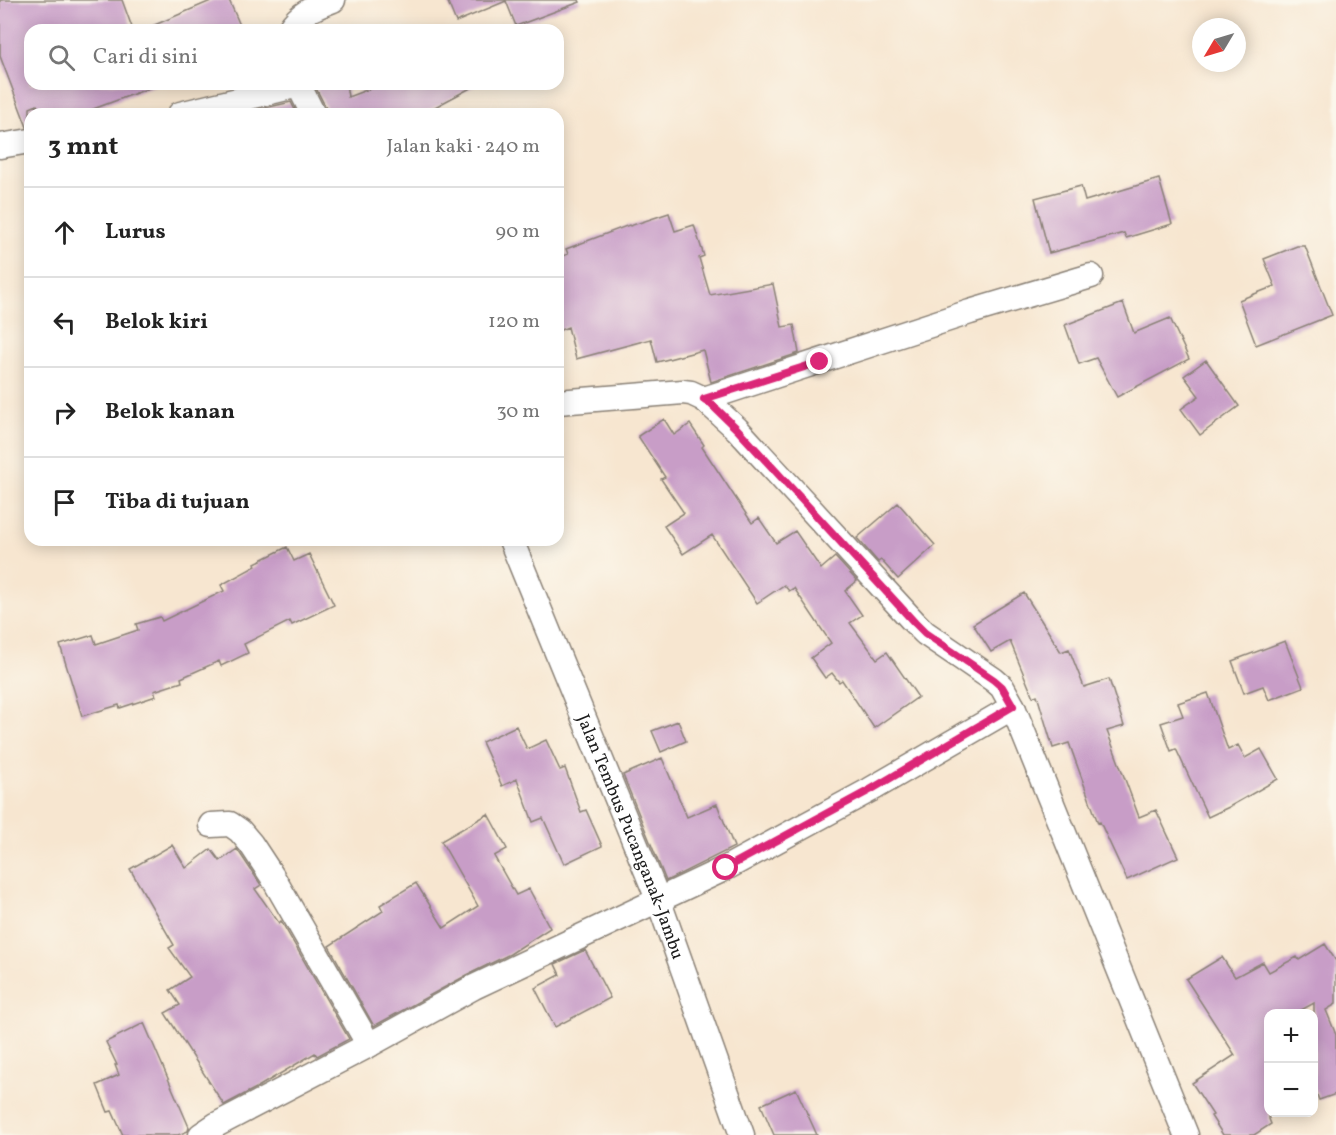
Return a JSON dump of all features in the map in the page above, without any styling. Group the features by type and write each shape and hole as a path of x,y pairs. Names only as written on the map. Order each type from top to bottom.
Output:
{"street":[{"path":"293,24 299,16 333,0"},
{"path":"204,108 278,90"},
{"path":"301,90 310,108"},
{"path":"0,146 24,142"},
{"path":"704,399 970,312 1091,276"},
{"path":"564,402 683,392 704,399 737,429 925,633 1002,687 1013,706 1186,1135"},
{"name":"Jalan Tembus Pucanganak-Jambu","path":"513,546 658,899 742,1135"},
{"path":"201,1135 474,987 726,868 870,790 1013,706"},
{"path":"211,825 230,824 240,831 251,844 272,876 369,1045"}],"building":[{"path":"0,0 122,0 131,24 24,24 24,90 144,90 96,108 38,108 37,105 24,108 24,119 0,56"},
{"path":"213,0 229,0 239,24 157,24"},
{"path":"447,0 579,0 580,2 521,24 515,24 506,1 456,22"},
{"path":"317,90 347,90 348,97 366,90 467,90 433,108 326,108"},
{"path":"291,102 294,108 266,108"},
{"path":"1159,179 1172,224 1126,238 1124,233 1049,253 1035,198 1081,186 1085,201"},
{"path":"669,213 675,231 694,225 704,256 699,258 710,295 773,284 782,327 794,325 799,353 711,382 703,350 657,362 651,339 576,359 568,327 564,329 564,256 568,254 566,249"},
{"path":"1297,246 1305,246 1332,315 1256,345 1239,300 1275,286 1264,259"},
{"path":"1123,303 1134,333 1170,318 1189,359 1117,397 1096,358 1079,364 1065,325"},
{"path":"1206,360 1239,406 1200,435 1181,409 1199,396 1184,376"},
{"path":"664,419 674,435 690,424 704,445 702,447 752,523 759,518 776,543 795,531 821,569 835,557 857,581 845,591 862,615 850,623 877,659 887,652 918,697 874,728 842,680 839,682 832,673 825,678 811,658 831,643 794,588 789,591 784,585 757,603 712,535 683,554 664,526 684,513 661,479 665,477 638,436"},
{"path":"898,503 935,545 898,579 881,560 878,562 857,538"},
{"path":"287,547 294,561 309,554 334,605 292,625 290,621 244,644 248,653 221,666 219,661 181,678 182,682 154,691 156,696 120,708 119,705 82,716 60,645 93,635 96,644 138,630 136,624 160,617 162,621 224,591 221,585 256,566 255,563"},
{"path":"1024,593 1061,652 1069,649 1084,687 1109,679 1124,726 1107,731 1139,817 1156,810 1178,857 1127,880 1100,822 1098,823 1069,743 1053,748 1037,695 1033,697 1010,641 991,652 973,624"},
{"path":"1285,641 1303,687 1269,700 1263,686 1244,693 1232,661"},
{"path":"1208,693 1228,750 1238,745 1245,758 1261,749 1278,779 1208,817 1176,749 1171,751 1161,723 1183,716 1178,703"},
{"path":"678,721 686,741 661,752 652,731"},
{"path":"516,726 527,749 546,740 560,770 565,768 581,812 586,810 602,846 564,864 543,818 533,822 517,779 502,786 482,742"},
{"path":"662,758 687,817 717,804 734,847 666,881 623,775"},
{"path":"488,814 507,849 494,856 516,895 529,889 550,928 510,954 374,1026 329,946 383,911 380,905 416,883 444,928 478,906 441,841"},
{"path":"172,845 186,868 211,849 220,861 237,849 261,885 255,889 279,923 281,921 349,1039 317,1056 315,1053 224,1105 165,1013 180,1005 170,990 190,977 169,948 174,945 130,869"},
{"path":"1325,944 1336,961 1336,1004 1326,1010 1336,1035 1336,1094 1319,1100 1318,1097 1318,1009 1314,1009 1314,1003 1303,1009 1264,1009 1264,1117 1269,1117 1271,1124 1254,1135 1223,1135 1192,1083 1235,1055 1186,979 1222,957 1235,977 1263,962 1269,972 1297,957 1299,960"},
{"path":"585,950 610,998 555,1027 535,988 560,975 555,964"},
{"path":"144,1023 189,1127 188,1131 178,1135 123,1135 112,1111 108,1112 97,1085 119,1075 115,1065 117,1065 106,1042"},
{"path":"796,1089 817,1135 774,1135 761,1105"}],"route":[{"path":"726,868 870,790 1013,706 1002,687 994,680 925,633 737,429 704,399 820,362"}]}
